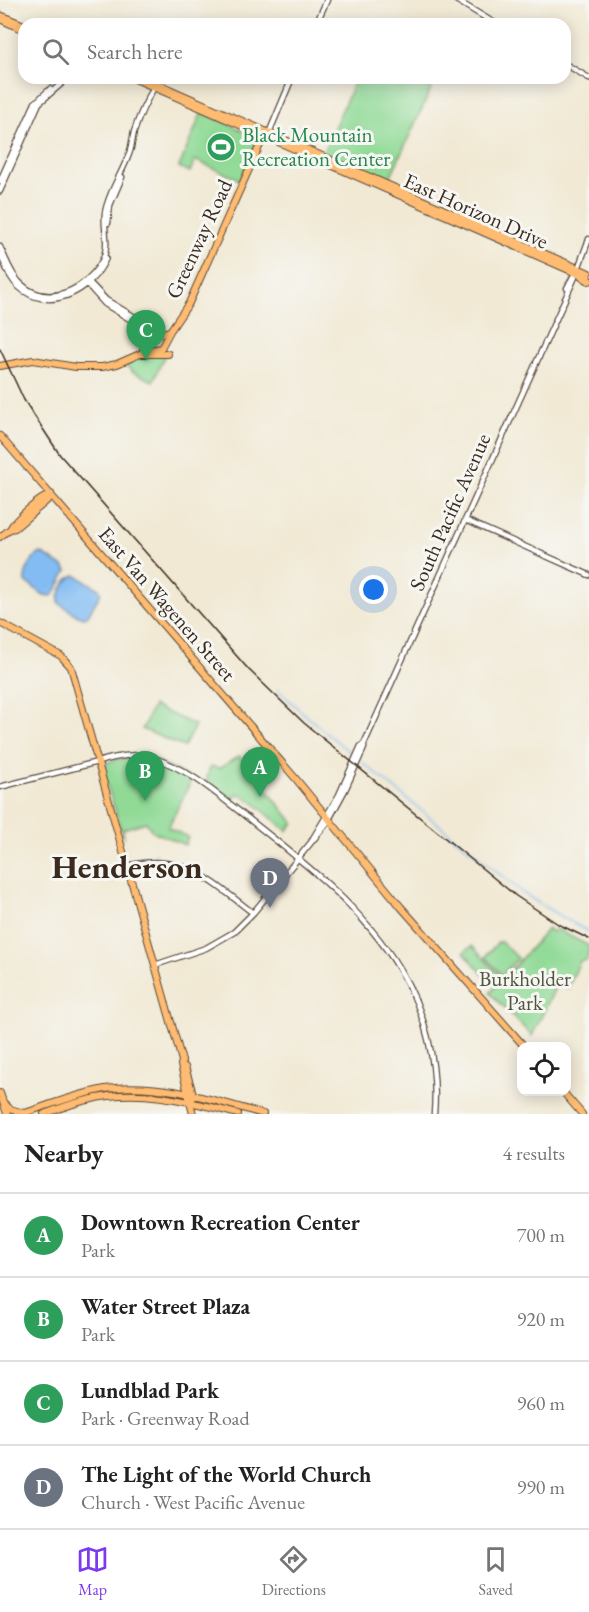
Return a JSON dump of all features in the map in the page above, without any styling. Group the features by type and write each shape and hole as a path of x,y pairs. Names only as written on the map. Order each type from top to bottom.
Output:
{"main road":[{"path":"0,15 18,25"},
{"path":"0,20 18,26"},
{"name":"East Horizon Drive","path":"152,84 416,198 584,275"},
{"name":"East Horizon Drive","path":"267,135 327,164 584,275"},
{"name":"Greenway Road","path":"164,342 189,303 267,135"},
{"path":"327,164 353,171"},
{"path":"389,191 393,190 416,198"},
{"name":"Greenway Road","path":"139,353 153,338 170,331"},
{"path":"0,364 33,360 94,368 110,366 139,353 160,348 164,342 153,338 150,346 154,349"},
{"path":"139,353 168,354"},
{"name":"East Van Wagenen Street","path":"0,436 307,795 308,800 358,859 520,1042"},
{"path":"0,537 10,529 12,524 51,494"},
{"path":"0,623 67,661 73,675 178,1046 185,1062 197,1114 207,1106"},
{"path":"3,1102 10,1109 23,1114 87,1093 113,1088 192,1098 264,1114"},
{"path":"44,1114 86,1100 138,1090"},
{"path":"0,1094 7,1114"},
{"path":"566,1096 582,1114"},
{"path":"192,1098 207,1106 238,1114"}],"street":[{"path":"319,18 327,0"},
{"path":"456,0 486,18"},
{"path":"571,68 589,78"},
{"path":"0,182 35,103 56,84"},
{"path":"0,190 39,103 62,84"},
{"name":"Greenway Road","path":"267,135 289,84"},
{"path":"0,254 16,285 39,298 64,297 75,292 87,282 97,269 105,252 107,236 105,217 108,204 129,155 135,129 155,85"},
{"name":"South Pacific Avenue","path":"155,965 206,948 234,932 253,913 327,820 361,746 364,744 465,520 566,294 565,291 584,275 589,239"},
{"path":"0,247 15,277 23,286 36,293 49,296 65,294 87,282"},
{"path":"87,282 106,300 138,319 153,338"},
{"path":"465,520 589,575"},
{"path":"0,787 116,757 136,755 152,758 175,767 202,783 325,881 378,938 401,971 414,997 426,1030 435,1073 434,1114"},
{"path":"127,866 154,861 181,865 253,913"}],"green space":[{"path":"353,84 433,84 388,182 323,153"},
{"name":"Black Mountain Recreation Center","path":"202,112 259,138 240,180 195,160 190,172 179,167"},
{"path":"157,347 165,355 153,381 132,372 128,367 118,366"},
{"path":"153,706 195,725 184,747 142,729"},
{"path":"239,756 294,823 287,831 252,801 238,793 230,802 206,783 210,767 220,768"},
{"path":"134,757 156,761 192,779 168,828 188,837 185,845 152,831 146,822 123,829 124,838 101,764"},
{"name":"Burkholder Park","path":"548,929 553,932 556,929 589,946 587,960 580,961 568,988 557,984 532,1036 490,993"},
{"path":"498,942 501,942 518,958 502,975 485,957"},
{"path":"472,946 501,977 492,985 464,952"}],"water":[{"path":"41,553 67,571 51,596 44,595 25,581 29,565"},
{"path":"75,575 98,588 101,593 85,617 78,616 59,603 63,586"}],"waterway":[{"path":"277,689 353,755"},
{"path":"363,763 523,893 589,932"},
{"path":"105,769 108,764"},
{"path":"132,779 141,779"},
{"path":"155,858 156,852"}],"railway":[{"path":"0,349 24,400 60,455 249,670 304,723 516,896 558,924 589,939"}],"place":[{"name":"Black Mountain Recreation Center","path":"221,147"},
{"name":"Lundblad Park","path":"146,360"},
{"name":"Downtown Recreation Center","path":"260,797"},
{"name":"Water Street Plaza","path":"145,801"},
{"name":"The Light of the World Church","path":"270,908"}],"district":[{"name":"Henderson","path":"127,866"}]}
